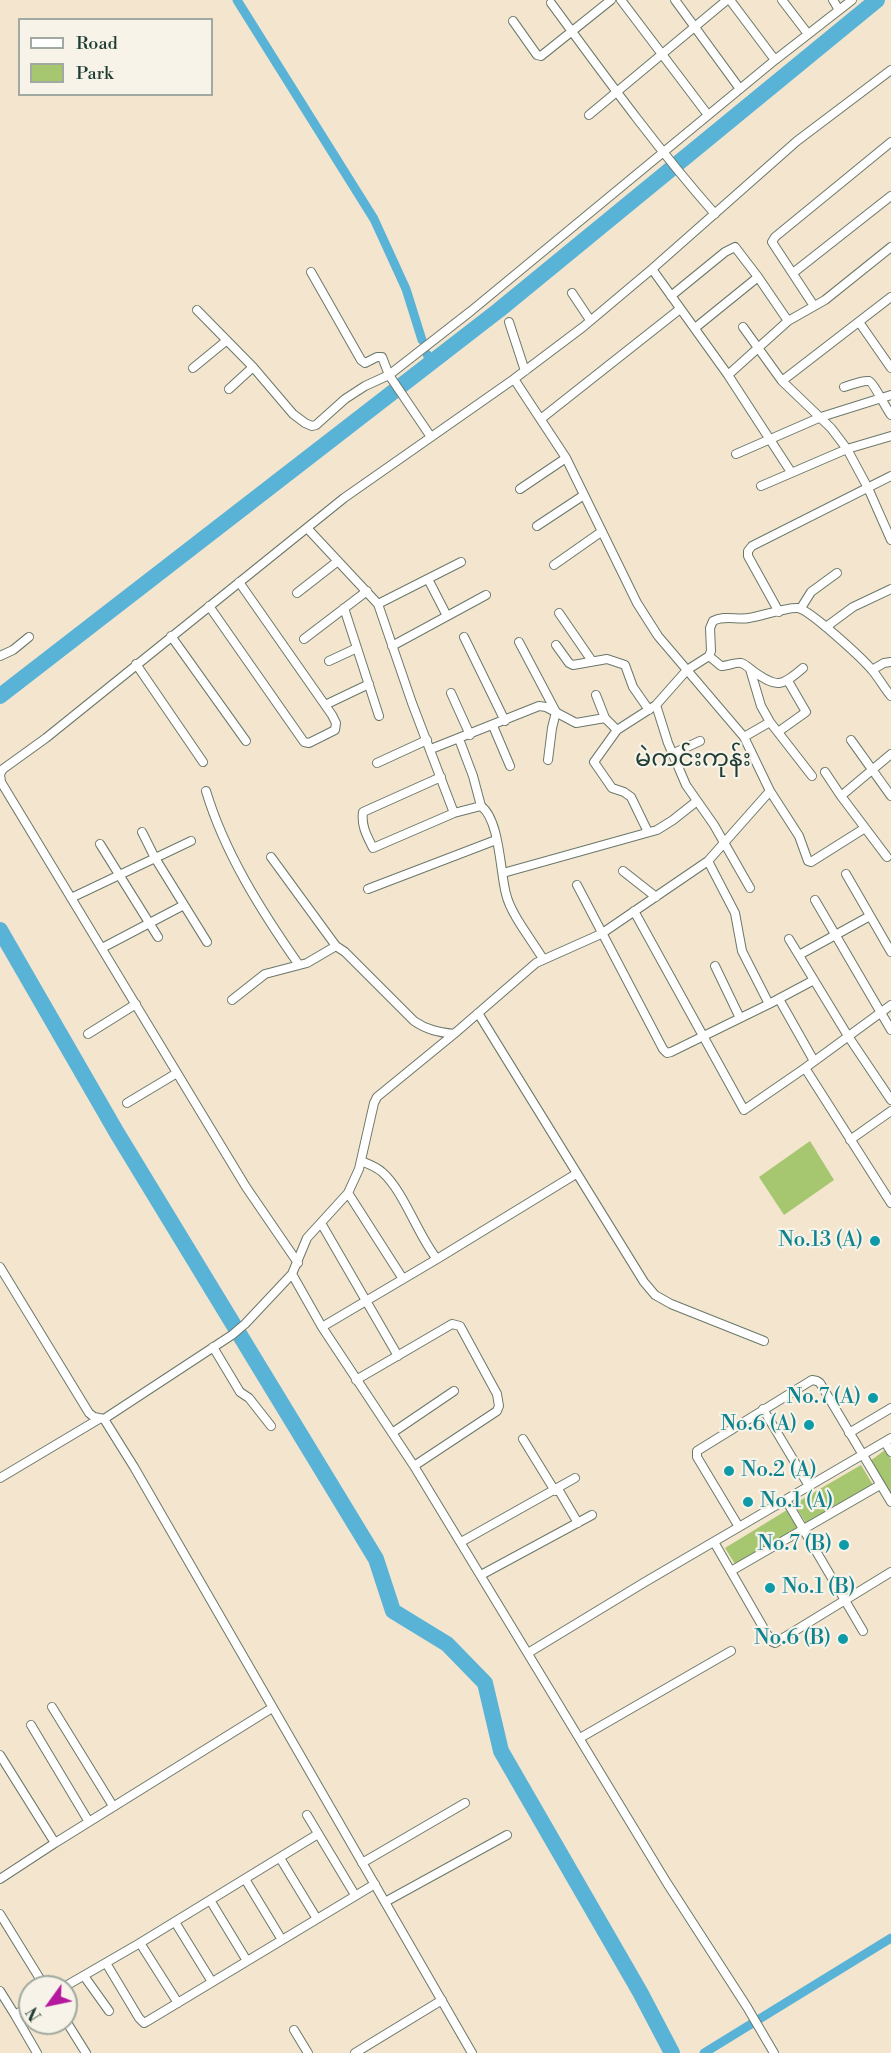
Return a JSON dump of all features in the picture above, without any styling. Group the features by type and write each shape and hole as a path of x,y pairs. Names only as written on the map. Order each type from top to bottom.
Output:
{"street":[{"path":"513,21 539,56 573,32 611,0"},
{"path":"621,0 708,115"},
{"path":"675,0 740,89"},
{"path":"589,115 729,0 775,60"},
{"path":"782,0 808,34"},
{"path":"833,0 839,10"},
{"path":"197,310 253,367 293,414 312,426 358,390 389,375 471,311 775,60 852,0"},
{"path":"551,3 617,93 715,214"},
{"path":"298,1263 249,1192 71,898 2,782 0,774 3,769 46,738 135,664 344,498 514,378 590,320 651,270 797,141 891,70"},
{"path":"814,306 772,242 775,237 891,143"},
{"path":"793,273 891,196"},
{"path":"672,296 735,246 788,321"},
{"path":"728,375 788,321 825,300 891,248"},
{"path":"651,270 728,375 791,472"},
{"path":"310,272 363,362 382,357 389,375 431,437"},
{"path":"695,328 758,277"},
{"path":"572,293 590,320"},
{"path":"782,381 891,297"},
{"path":"542,418 680,309"},
{"path":"509,322 525,370"},
{"path":"859,322 891,368"},
{"path":"743,327 782,381 821,417 847,449 868,488 891,540"},
{"path":"193,368 226,341"},
{"path":"230,389 253,367"},
{"path":"514,378 566,458 637,603 658,636 744,737 770,791 799,836 809,862 865,828"},
{"path":"844,387 869,381 873,383 880,400 891,415"},
{"path":"736,454 821,417 891,395"},
{"path":"761,486 847,449 891,436"},
{"path":"520,489 566,458"},
{"path":"773,614 748,556 748,551 752,546 891,476"},
{"path":"537,526 584,495"},
{"path":"307,528 378,604 412,703 454,813"},
{"path":"554,566 601,532"},
{"path":"297,593 338,561"},
{"path":"378,604 461,562"},
{"path":"801,608 811,592 837,573"},
{"path":"428,579 447,616"},
{"path":"209,606 304,742 309,742 335,730 336,723 325,705 239,582"},
{"path":"826,627 853,607 891,589"},
{"path":"304,639 367,591"},
{"path":"392,646 486,595"},
{"path":"344,608 379,716"},
{"path":"648,832 631,797 612,788 595,765 595,759 617,730 656,705 687,670 709,656 711,651 710,628 713,621 718,618 741,620 790,608 801,608 826,627 872,670 891,696"},
{"path":"559,613 592,661"},
{"path":"171,636 246,741"},
{"path":"0,656 14,650 28,637"},
{"path":"464,638 504,721"},
{"path":"519,642 556,712 548,760"},
{"path":"556,645 573,665 607,658 625,665 633,687 649,710"},
{"path":"329,661 357,648"},
{"path":"709,656 722,666 739,663 778,684 788,681 803,668"},
{"path":"872,670 891,662"},
{"path":"135,664 203,762"},
{"path":"750,669 761,706 770,722 812,776"},
{"path":"778,732 806,712 788,681"},
{"path":"325,705 369,684"},
{"path":"451,693 470,735"},
{"path":"596,695 605,718 617,730"},
{"path":"656,705 672,754 686,785 724,842 750,888"},
{"path":"431,749 539,706 546,707 576,723 605,718"},
{"path":"744,737 770,722"},
{"path":"493,726 510,766"},
{"path":"459,739 481,806 487,810 496,840 506,896 543,959"},
{"path":"377,763 428,740"},
{"path":"851,740 891,796"},
{"path":"672,754 700,741"},
{"path":"841,796 891,754"},
{"path":"825,772 887,857"},
{"path":"441,777 363,812 364,831 373,848 454,813 481,806"},
{"path":"206,791 218,825 261,911 299,965"},
{"path":"0,1478 101,1419 232,1335 245,1324 292,1274 298,1263 303,1243 348,1193 361,1161 377,1097 543,959 602,934 708,861 770,791"},
{"path":"503,873 657,830 697,801"},
{"path":"142,832 155,858 207,942"},
{"path":"368,889 496,840"},
{"path":"71,898 191,841"},
{"path":"100,844 158,937"},
{"path":"271,857 336,946 345,952 414,1021 424,1028 453,1034"},
{"path":"708,861 735,913 742,951 769,1004"},
{"path":"623,871 656,897"},
{"path":"846,874 891,952"},
{"path":"577,885 667,1053 814,980"},
{"path":"815,900 891,1030"},
{"path":"102,948 184,905"},
{"path":"634,912 702,1037 745,1110 891,1005"},
{"path":"799,955 870,916"},
{"path":"789,939 848,1036 891,1100"},
{"path":"232,1000 265,974 299,965 336,946"},
{"path":"715,966 740,1018"},
{"path":"779,999 814,1061"},
{"path":"88,1034 136,1004"},
{"path":"477,1013 644,1282 655,1295 671,1304 764,1341"},
{"path":"805,1068 890,1198"},
{"path":"128,1103 177,1073"},
{"path":"850,1140 891,1111"},
{"path":"361,1161 382,1172 392,1184 437,1259"},
{"path":"322,1327 576,1174"},
{"path":"348,1193 403,1279"},
{"path":"321,1223 398,1356"},
{"path":"0,1267 89,1413 101,1419 163,1517 472,2053"},
{"path":"292,1274 322,1327 414,1466 667,1883 774,2053"},
{"path":"356,1380 452,1324 460,1326 499,1400 497,1411 414,1466"},
{"path":"213,1347 240,1392 249,1398 271,1426"},
{"path":"738,1527 697,1456 697,1451 812,1380 817,1381 891,1502"},
{"path":"392,1432 454,1391"},
{"path":"849,1433 891,1408"},
{"path":"763,1409 809,1486"},
{"path":"523,1439 578,1522"},
{"path":"528,1653 888,1440 891,1452"},
{"path":"461,1542 575,1478"},
{"path":"731,1571 880,1485"},
{"path":"786,1500 863,1631"},
{"path":"481,1575 592,1515"},
{"path":"714,1542 771,1641 775,1643 891,1572"},
{"path":"580,1738 731,1651"},
{"path":"52,1707 114,1806"},
{"path":"0,1879 272,1708"},
{"path":"31,1725 89,1822"},
{"path":"0,1755 55,1843"},
{"path":"363,1863 465,1803"},
{"path":"307,1815 356,1896"},
{"path":"78,1979 318,1834"},
{"path":"385,1902 507,1835"},
{"path":"280,1858 317,1919"},
{"path":"245,1879 282,1940"},
{"path":"106,1963 144,2023 375,1884"},
{"path":"210,1900 247,1961"},
{"path":"0,1914 38,1975"},
{"path":"175,1922 212,1982"},
{"path":"140,1943 178,2003"},
{"path":"84,1976 109,2011"},
{"path":"0,1991 37,2053"},
{"path":"356,2053 442,2000"},
{"path":"294,2030 308,2053"},
{"path":"75,2035 86,2053"}],"green space":[{"path":"810,1141 834,1180 784,1215 759,1177"},
{"path":"885,1450 891,1459 891,1496 870,1461"},
{"path":"861,1465 873,1485 806,1523 794,1504"},
{"path":"787,1510 798,1528 735,1564 725,1548"}],"waterway":[{"path":"237,0 374,219 406,289 422,340"},
{"path":"0,696 499,310 877,0"},
{"path":"427,354 430,362"},
{"path":"0,930 117,1133 376,1559 393,1611 447,1644 485,1683 501,1751 640,1992 672,2053"},
{"path":"704,2053 891,1938"}],"place":[{"name":"No.13 (A)","path":"875,1241"},
{"name":"No.7 (A)","path":"873,1398"},
{"name":"No.6 (A)","path":"809,1425"},
{"name":"No.2 (A)","path":"729,1471"},
{"name":"No.1 (A)","path":"748,1502"},
{"name":"No.7 (B)","path":"844,1545"},
{"name":"No.1 (B)","path":"770,1588"},
{"name":"No.6 (B)","path":"843,1639"}],"district":[{"name":"မဲကင်းကုန်း","path":"693,760"}]}
